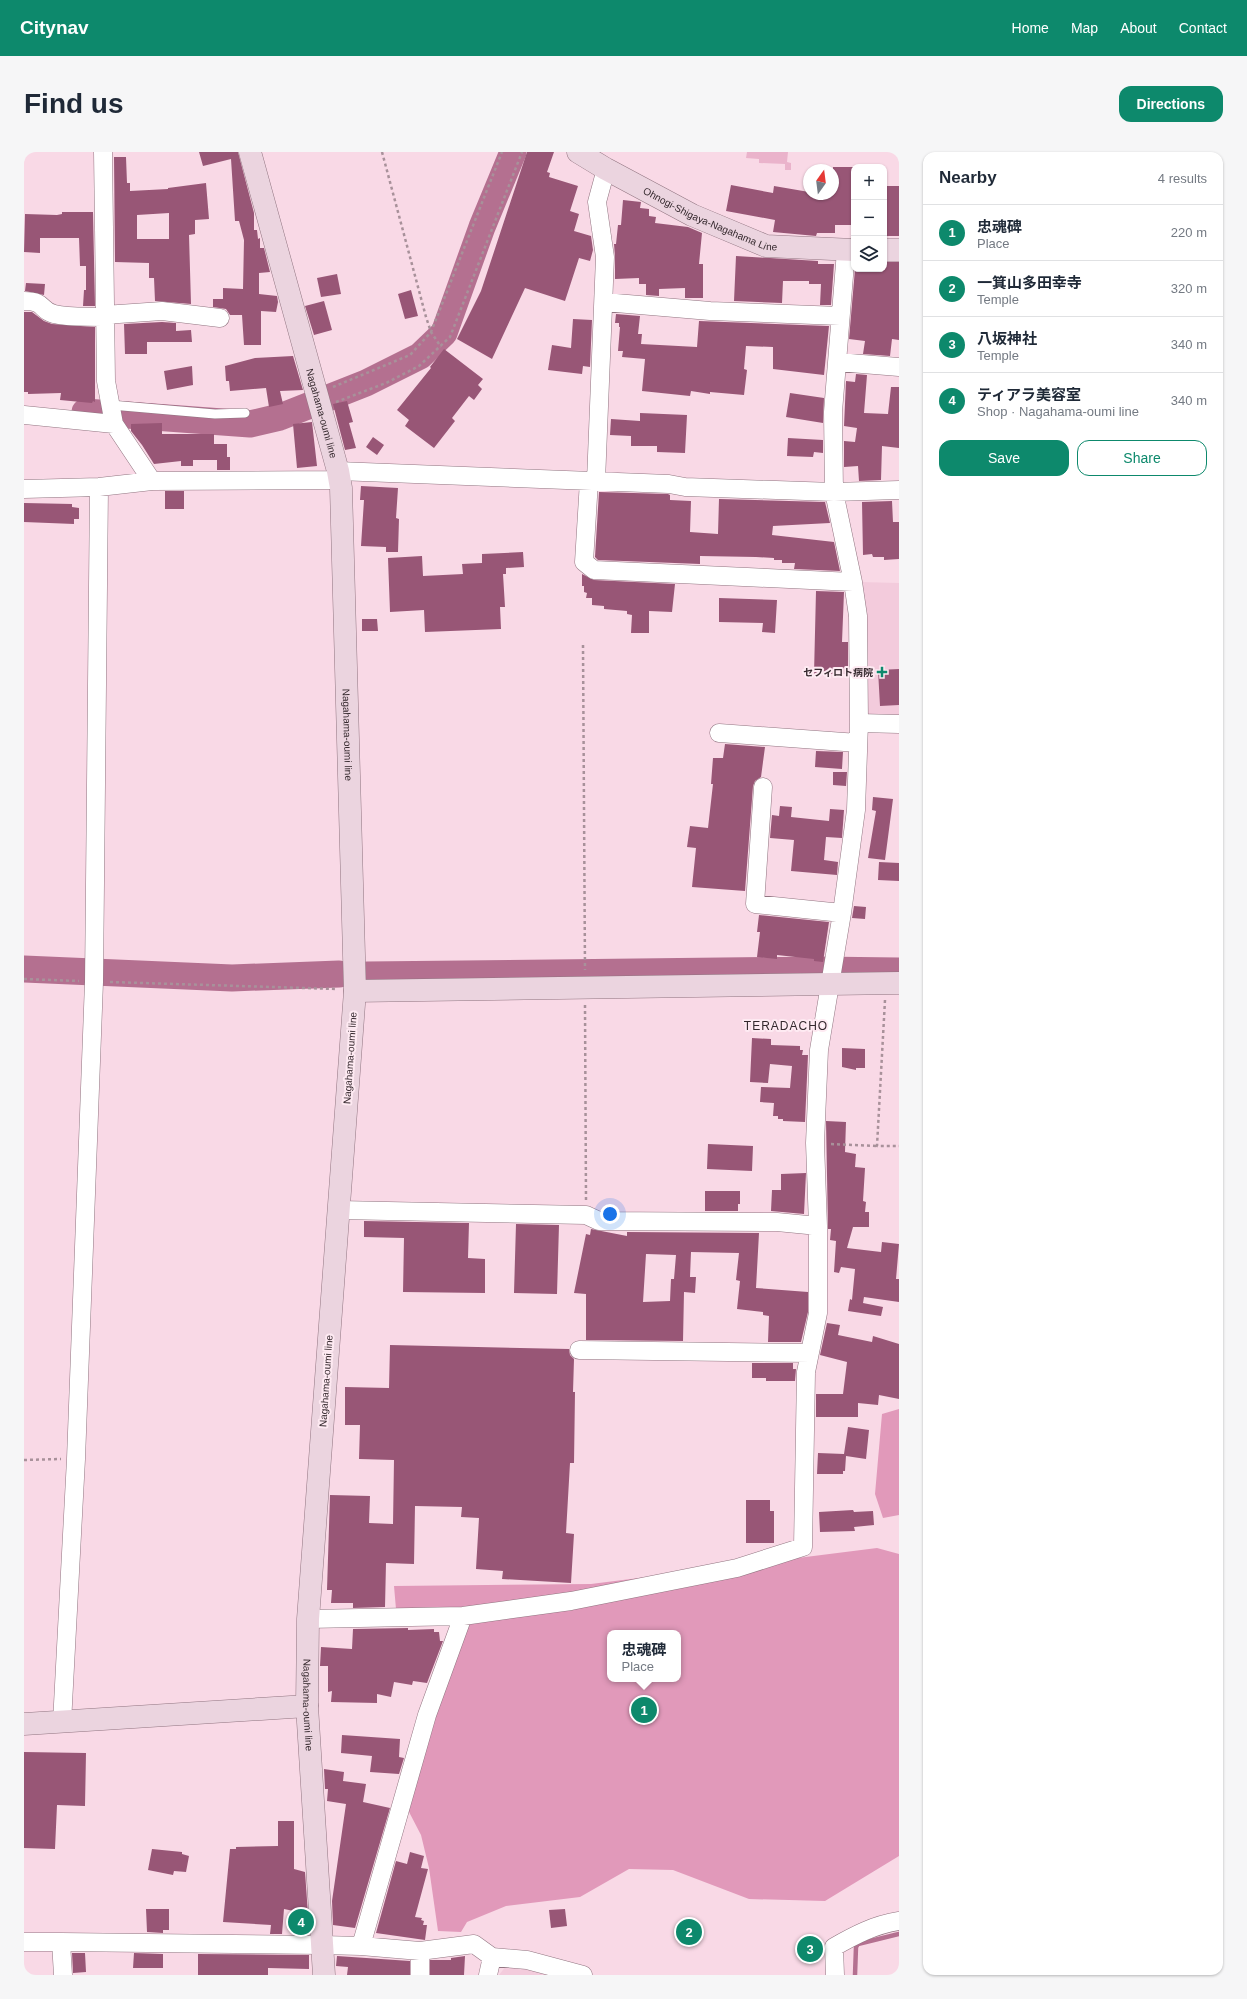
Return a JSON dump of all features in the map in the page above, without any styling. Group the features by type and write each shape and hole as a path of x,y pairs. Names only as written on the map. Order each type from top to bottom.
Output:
{"main road":[{"name":"Nagahama-oumi line","path":"250,152 339,476 355,991 308,1619 307,1706 324,1975"},
{"name":"Ohnogi-Shigaya-Nagahama Line","path":"578,152 606,169 692,215 766,246 850,250"},
{"path":"887,250 899,250"},
{"path":"355,991 585,987 832,976 893,984"},
{"path":"24,1724 62,1723 307,1706"}],"street":[{"path":"103,152 106,381 112,414 152,481"},
{"path":"606,169 597,202 604,258 604,302 593,481 584,562 594,570 853,582"},
{"path":"308,1619 463,1616 571,1601 737,1568 803,1547 806,1372 818,1313 818,1226 815,1143 820,1050 842,913 856,810 859,723 858,616 853,582 834,492 833,412 838,362 840,316 850,250"},
{"path":"24,301 35,301 40,303 43,307 54,314 104,316 162,311 220,318"},
{"path":"604,302 710,311 840,316"},
{"path":"838,362 899,367"},
{"path":"24,415 112,414"},
{"path":"24,489 99,487 152,481 339,476 593,481 669,484 685,487 834,492 899,490"},
{"path":"62,1723 76,1459 94,974 99,487"},
{"path":"859,723 899,724"},
{"path":"719,733 858,743"},
{"path":"764,787 755,904 842,913"},
{"path":"339,1210 586,1215 599,1221 777,1222 818,1226"},
{"path":"579,1350 810,1353"},
{"path":"361,1946 427,1715 463,1616"},
{"path":"835,1975 834,1947 858,1933 879,1924 899,1921"},
{"path":"24,1942 322,1945 361,1946 420,1951 474,1944 492,1957 526,1960 583,1975"},
{"path":"61,1942 63,1975"},
{"path":"420,1951 420,1975"},
{"path":"488,1975 492,1957"}],"lane":[{"path":"112,414 245,413"}],"path":[{"path":"382,152 431,333 440,347"},
{"path":"318,400 344,384 410,355 431,333 502,152"},
{"path":"318,400 392,380 419,366 450,337 522,152"},
{"path":"583,645 585,964"},
{"path":"24,979 94,974 355,991"},
{"path":"877,1146 893,984"},
{"path":"585,987 586,1215"},
{"path":"815,1143 899,1146"},
{"path":"24,1460 76,1459"}],"shaded area":[{"path":"747,152 788,152 787,162 791,163 791,170 785,170 785,164 759,163 759,159 746,158"},
{"name":"セフィロト病院","path":"859,582 899,583 899,718 865,718"},
{"path":"899,1409 899,1515 883,1518 875,1494 882,1414"},
{"path":"877,1548 899,1554 899,1856 825,1901 749,1899 673,1870 629,1869 580,1897 506,1906 467,1922 461,1932 438,1931 429,1868 421,1835 408,1810 419,1757 471,1609 396,1609 394,1586 591,1584"},
{"path":"506,1966 524,1969 551,1975 499,1975"}],"building":[{"path":"199,152 238,152 254,213 254,230 257,230 258,239 260,238 260,248 264,248 270,272 259,273 259,294 277,296 278,302 276,312 261,311 261,345 244,345 242,315 230,315 226,309 213,307 213,299 223,299 223,288 243,289 244,240 239,221 235,221 231,159 203,166"},
{"path":"527,152 554,152 547,172 550,173 549,177 578,186 570,211 579,214 574,231 591,236 593,250 590,261 579,258 565,301 525,288 492,359 457,339 481,291"},
{"path":"114,157 126,157 127,183 130,183 130,191 168,189 206,183 209,219 195,220 195,234 189,235 191,304 155,301 154,278 149,278 149,263 115,262","holes":["169,213 169,239 137,239 137,215"]},
{"path":"839,167 851,167 851,225 835,225 835,233 817,233 816,236 773,232 775,220 726,211 731,185 773,193 774,186 803,191 803,200 839,200"},
{"path":"887,186 899,186 899,236 887,236"},
{"path":"623,200 641,202 640,208 649,209 649,216 656,217 655,223 688,227 702,233 699,264 703,264 703,298 685,298 685,288 659,289 659,296 646,295 646,284 639,284 639,278 615,279 614,244 616,244 618,225 621,225"},
{"path":"62,212 93,212 95,306 83,306 84,290 86,290 86,266 80,266 79,238 40,238 40,253 24,252 25,214 57,215 62,214"},
{"path":"736,256 818,261 818,264 834,264 831,305 820,305 821,284 809,284 809,281 783,281 782,303 734,301"},
{"path":"887,262 899,262 899,340 892,339 890,356 863,354 865,341 849,339 855,272 887,272"},
{"path":"337,274 341,294 321,297 317,278"},
{"path":"26,283 45,284 44,295 25,291"},
{"path":"411,290 418,316 405,319 398,294"},
{"path":"324,301 332,330 314,335 305,306"},
{"path":"24,312 32,312 44,321 52,324 95,327 95,402 60,400 61,393 28,394 28,392 24,392"},
{"path":"616,314 640,316 638,334 642,334 641,344 697,347 699,321 829,326 824,375 773,369 773,347 746,346 744,369 747,370 744,395 710,392 710,394 691,391 690,396 642,391 645,359 622,357 623,351 618,351 620,327 619,323 615,323"},
{"path":"573,319 592,320 590,367 583,366 582,374 548,370 552,345 571,348"},
{"path":"162,322 176,323 176,331 191,330 192,342 147,342 147,354 125,354 124,324"},
{"path":"444,349 483,379 478,385 482,389 474,400 469,396 452,418 455,421 434,448 405,426 409,420 397,410 431,368 430,367"},
{"path":"293,356 303,390 280,391 283,404 269,407 266,388 230,391 229,381 226,381 225,366 255,358"},
{"path":"192,366 193,385 167,390 164,371"},
{"path":"856,374 867,375 864,413 888,414 891,387 899,387 899,448 882,446 881,480 859,481 858,466 844,467 844,441 855,442 857,428 844,426 846,381 855,382"},
{"path":"790,393 824,398 823,423 786,417"},
{"path":"347,401 353,422 349,423 356,448 345,450 333,404"},
{"path":"640,413 687,415 685,453 657,452 657,446 631,446 631,436 610,435 611,419 640,421"},
{"path":"312,422 317,466 297,468 293,424"},
{"path":"162,423 162,434 214,434 214,444 227,444 227,457 230,457 230,470 217,470 217,460 193,460 193,466 181,466 181,461 154,464 131,431 131,424"},
{"path":"373,437 384,445 377,455 366,447"},
{"path":"788,438 823,440 823,453 814,452 813,457 787,456"},
{"path":"361,486 398,488 396,518 399,519 398,552 386,552 386,547 361,546 364,500 360,500"},
{"path":"165,491 184,491 184,509 165,509"},
{"path":"599,492 668,494 670,495 670,500 691,501 690,532 718,534 719,499 825,502 830,523 773,526 772,535 834,542 840,571 794,569 795,563 782,563 782,560 774,560 774,558 756,557 700,556 700,564 598,560 595,557"},
{"path":"892,501 893,522 899,522 899,559 884,560 884,557 873,557 872,554 863,555 862,502"},
{"path":"24,503 72,504 72,507 79,508 79,519 74,519 74,524 24,522"},
{"path":"523,552 524,567 506,568 506,574 503,574 505,607 500,607 501,629 425,632 424,610 390,612 388,558 422,556 423,576 463,574 462,564 482,563 482,554"},
{"path":"582,574 594,580 675,584 672,612 649,611 649,633 631,633 632,615 627,614 627,611 604,609 604,606 592,605 592,598 586,598 587,593 584,592 584,586 582,586"},
{"path":"816,591 844,592 842,642 848,642 848,674 814,674"},
{"path":"719,598 777,600 775,633 762,632 763,623 719,622"},
{"path":"362,619 377,619 378,631 362,631"},
{"path":"899,669 899,705 880,706 878,670"},
{"path":"725,744 765,747 761,777 755,781 753,786 745,891 692,887 696,848 687,847 690,826 708,828 713,784 711,784 713,758 723,758"},
{"path":"816,751 843,752 842,769 815,767"},
{"path":"833,772 847,772 846,786 833,785"},
{"path":"873,797 893,799 885,860 868,858 876,811 872,810"},
{"path":"780,806 792,807 791,817 829,821 830,809 844,810 842,838 826,837 824,860 838,862 837,875 791,871 794,840 770,838 772,815 779,816"},
{"path":"879,862 899,863 899,881 878,880"},
{"path":"854,906 866,907 865,919 852,918"},
{"path":"759,915 829,922 823,962 814,961 814,959 777,955 777,959 757,957 760,932 757,932"},
{"path":"752,1038 771,1039 771,1045 800,1046 800,1050 803,1050 802,1055 808,1055 805,1122 783,1121 783,1119 778,1119 778,1116 773,1116 774,1103 760,1102 761,1087 790,1088 792,1066 770,1064 768,1083 750,1082"},
{"path":"842,1048 865,1049 865,1068 856,1068 856,1070 842,1067"},
{"path":"826,1121 846,1122 845,1152 856,1154 855,1167 865,1168 863,1201 866,1202 865,1212 869,1212 869,1227 853,1227 847,1248 881,1252 882,1242 899,1244 896,1279 899,1279 899,1302 864,1297 863,1303 883,1307 881,1316 848,1311 850,1299 852,1300 855,1269 841,1267 839,1273 834,1272 836,1241 830,1240 831,1229 828,1229"},
{"path":"708,1144 753,1146 752,1171 707,1169"},
{"path":"806,1173 804,1214 771,1211 772,1190 781,1190 781,1174"},
{"path":"705,1191 740,1191 740,1204 738,1204 738,1211 705,1211"},
{"path":"364,1221 469,1223 468,1258 485,1259 485,1293 403,1292 404,1238 364,1237"},
{"path":"516,1224 559,1225 557,1294 514,1293"},
{"path":"591,1229 627,1236 627,1232 759,1233 756,1288 808,1292 808,1312 801,1342 768,1342 769,1316 763,1315 763,1312 737,1309 740,1281 736,1280 739,1253 691,1252 690,1277 696,1277 695,1293 684,1292 683,1341 586,1340 586,1294 574,1293 586,1234 590,1235","holes":["646,1254 676,1255 674,1279 671,1279 670,1301 643,1302"]},
{"path":"827,1323 840,1325 838,1335 872,1342 873,1336 899,1344 899,1399 879,1395 878,1405 858,1403 858,1417 816,1417 816,1394 843,1394 847,1362 820,1355"},
{"path":"390,1345 569,1349 570,1355 574,1359 573,1392 575,1392 574,1463 570,1463 566,1533 574,1534 571,1583 502,1579 503,1571 476,1569 479,1518 461,1517 462,1507 415,1506 414,1564 386,1563 385,1607 353,1608 353,1603 331,1603 332,1590 327,1590 330,1495 370,1496 369,1523 393,1524 394,1460 359,1459 360,1425 345,1425 345,1387 389,1388"},
{"path":"752,1363 793,1363 793,1369 796,1369 795,1381 766,1381 766,1378 752,1378"},
{"path":"848,1427 869,1430 866,1459 846,1456 845,1471 843,1471 843,1474 817,1474 818,1453 844,1454"},
{"path":"746,1500 770,1500 770,1511 774,1511 774,1543 746,1543"},
{"path":"853,1510 854,1512 873,1511 874,1525 854,1527 855,1531 820,1532 819,1512"},
{"path":"408,1628 408,1630 434,1629 434,1632 439,1632 440,1641 443,1641 427,1683 413,1681 412,1685 394,1682 391,1697 377,1694 377,1703 331,1702 332,1691 328,1692 328,1666 320,1666 321,1647 352,1649 353,1629"},
{"path":"342,1735 400,1739 399,1757 404,1758 399,1774 370,1772 372,1756 341,1753"},
{"path":"24,1752 86,1753 85,1806 57,1805 55,1849 24,1848"},
{"path":"324,1769 344,1772 343,1781 366,1784 363,1802 390,1808 355,1928 333,1925 332,1901 346,1804 327,1801 328,1789 325,1789"},
{"path":"278,1821 294,1821 294,1869 305,1872 308,1914 284,1909 282,1934 270,1934 271,1925 223,1922 230,1849 236,1849 236,1847 278,1846"},
{"path":"152,1849 182,1852 182,1854 189,1856 186,1872 174,1871 173,1875 148,1870"},
{"path":"410,1852 424,1856 421,1868 428,1869 415,1917 422,1918 421,1920 424,1921 423,1925 427,1925 425,1940 376,1933 396,1861 407,1864"},
{"path":"146,1909 169,1909 169,1930 163,1930 163,1933 147,1932"},
{"path":"565,1909 567,1926 551,1928 549,1910"},
{"path":"72,1953 85,1953 86,1972 73,1973"},
{"path":"134,1953 163,1954 163,1968 133,1968"},
{"path":"198,1954 309,1955 309,1969 268,1968 268,1975 198,1975"},
{"path":"337,1956 410,1961 410,1975 347,1975 348,1967 336,1966"},
{"path":"465,1956 464,1975 430,1975 430,1960 451,1960 451,1958"}],"waterway":[{"path":"85,412 250,424 280,417 366,383 420,356 444,333 482,227 513,152"},
{"path":"24,969 232,978 339,974"},
{"path":"367,975 819,970 899,971"},
{"path":"855,1975 856,1947 858,1944 899,1934"}],"place":[{"name":"セフィロト病院","path":"882,672"},
{"name":"忠魂碑","path":"644,1710"},
{"name":"ティアラ美容室","path":"301,1922"},
{"name":"一箕山多田幸寺","path":"689,1932"},
{"name":"八坂神社","path":"810,1949"}],"district":[{"name":"TERADACHO","path":"786,1026"}]}
